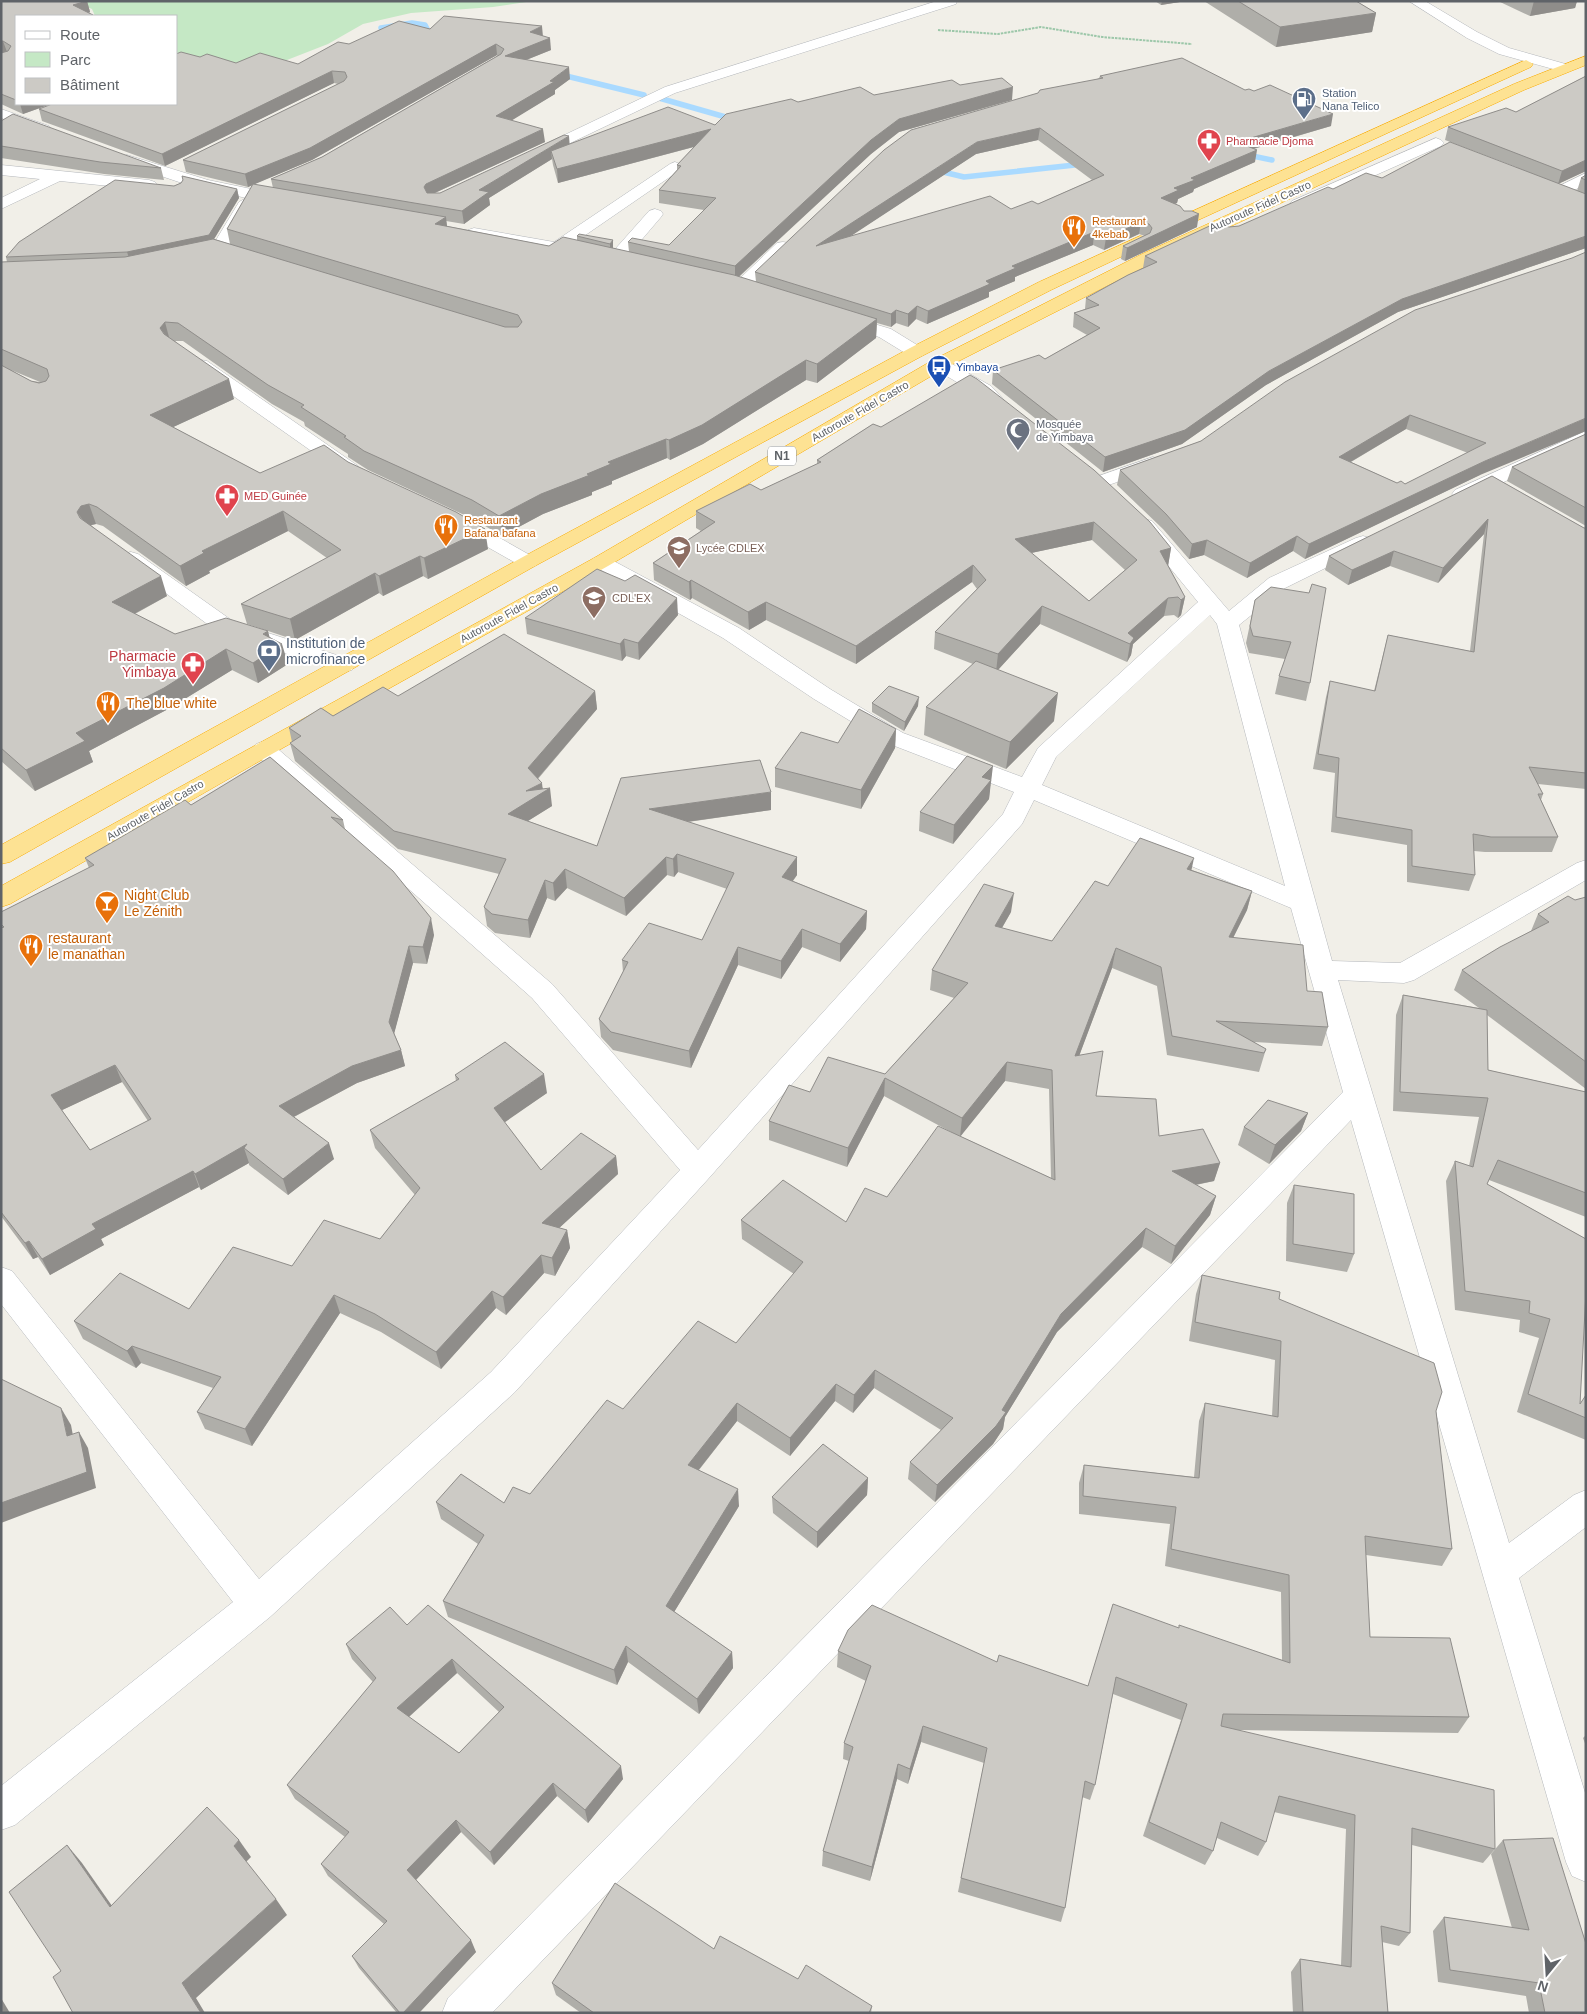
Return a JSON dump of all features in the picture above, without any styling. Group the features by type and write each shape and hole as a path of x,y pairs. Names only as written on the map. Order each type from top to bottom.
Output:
{"highway":[{"name":"Autoroute Fidel Castro","path":"1,898 264,748 601,562 1045,286 1459,93 1537,59 1586,42"},
{"name":"Autoroute Fidel Castro","path":"1,856 528,562 640,503 928,358 1519,87 1586,60"}],"street":[{"path":"522,160 670,90 951,1"},
{"path":"1415,1 1472,36 1495,47 1564,68"},
{"path":"1,113 59,134"},
{"path":"23,122 42,114"},
{"path":"1417,135 1454,150"},
{"path":"1230,234 1436,143"},
{"path":"112,154 166,174 299,203"},
{"path":"166,174 183,165"},
{"path":"558,247 674,167"},
{"path":"1,170 55,177 251,194 276,183"},
{"path":"1,204 55,177"},
{"path":"1559,192 1586,178"},
{"path":"1542,185 1577,199"},
{"path":"218,250 251,194"},
{"path":"615,260 655,214"},
{"path":"462,231 558,247 634,264"},
{"path":"740,288 791,240"},
{"path":"198,254 218,250 265,265"},
{"path":"721,283 758,293"},
{"path":"822,313 885,333 984,390 1014,416"},
{"path":"184,353 360,476 369,480"},
{"path":"1444,502 1586,437"},
{"path":"1100,482 1172,456"},
{"path":"1077,464 1100,482 1155,534 1220,612 1321,970 1586,1862"},
{"path":"1488,481 1512,495"},
{"path":"440,514 467,526 528,562"},
{"path":"1,1810 257,1605 503,1382 698,1170 1013,818 1046,753 1220,612 1382,532"},
{"path":"118,549 226,627 344,664"},
{"path":"601,562 731,633 895,738 1028,788 1303,903"},
{"path":"264,748 542,991 698,1170"},
{"path":"1321,970 1404,974 1586,869"},
{"path":"463,2013 1358,1094"},
{"path":"1,1280 257,1605"},
{"path":"1499,1572 1586,1506"}],"path":[{"path":"886,22 942,30 998,34 1041,27 1102,37 1192,44"}],"green space":[{"path":"73,1 533,1 493,7 411,13 363,24 328,44 287,60 244,64 178,59 178,15 95,15 92,9"}],"building":[{"path":"1,1 87,1 73,5 93,15 15,15 15,100 1,94 1,53 8,51 11,46 1,41"},
{"path":"1238,1 1356,1 1376,13 1280,27"},
{"path":"444,16 542,26 530,32 550,38 505,56 569,67 550,81 554,82 496,116 543,129 426,184 424,187 427,193 440,193 564,135 569,136 479,190 489,192 462,211 271,179 322,157 501,54 504,49 496,44 310,148 245,174 183,160 344,81 347,77 345,72 332,71 162,154 39,109 49,105 178,105 178,53 181,52 200,57 207,54 236,63 260,53 298,64 338,42 349,44 399,21 430,29"},
{"path":"1182,58 1245,90 1254,91 1270,85 1333,114 1237,142 1257,150 1191,178 1195,180 1174,188 1179,190 1161,198 1180,206 1184,211 1192,211 1199,214 1127,248 1123,246 1150,233 1152,228 1149,224 1141,222 1106,238 1094,232 1012,266 1016,268 986,281 990,284 928,311 917,306 908,314 896,310 891,314 755,272 884,150 911,130 1038,93 1040,90 1103,78 1100,76","holes":["1040,128 1104,175 1038,204 1032,201 1011,209 990,196 816,246 977,142"]},
{"path":"1586,76 1586,160 1562,171 1448,127 1506,108 1516,112"},
{"path":"1002,78 1013,87 899,119 871,140 735,266 628,242 632,238 669,245 716,198 659,190 681,166 677,165 711,129 557,169 551,151 668,107 715,125 726,114 791,99 798,102 860,87 874,95 952,80 960,85"},
{"path":"13,114 161,168 100,162 1,146 1,121"},
{"path":"1450,142 1586,194 1586,236 1402,299 1269,371 1185,430 1105,457 993,370 1039,355 1045,359 1100,328 1074,313 1099,305 1086,298 1128,275 1157,262 1145,256 1218,222 1229,227 1239,226 1328,187 1333,189 1366,173 1382,178"},
{"path":"182,176 237,189 209,235 127,252 6,257 19,242 115,180 174,186 181,183 183,180"},
{"path":"253,184 446,217 435,224 549,246 563,237 734,275 877,319 817,364 806,360 702,425 669,440 666,439 608,462 611,464 587,474 590,475 541,494 499,516 472,500 364,451 344,437 346,436 301,407 304,405 268,385 178,323 165,322 160,328 164,334 229,379 150,415 260,473 324,445 348,462 456,512 485,529 424,558 420,556 379,576 375,573 290,619 241,604 341,550 283,511 202,551 204,553 180,566 97,507 89,504 81,506 77,512 80,518 161,576 112,602 175,634 226,618 268,631 263,634 282,644 253,663 226,649 164,688 76,733 85,741 26,770 1,748 1,365 31,381 39,383 46,381 49,376 47,369 1,349 1,262 125,257 213,239 505,327 518,327 522,322 518,315 227,229"},
{"path":"579,234 613,240 610,244 577,236"},
{"path":"1586,252 1586,418 1485,461 1309,544 1297,536 1250,563 1207,540 1192,544 1166,514 1120,470 1201,441 1285,382 1415,310","holes":["1410,415 1486,443 1405,484 1401,481 1397,483 1339,457"]},
{"path":"970,375 1094,470 1150,522 1171,548 1160,551 1185,597 1181,600 1178,597 1168,598 1128,633 1134,638 1130,644 1042,606 998,654 935,632 986,580 973,565 856,646 766,602 748,612 691,580 689,582 653,563 715,522 696,511 750,484 761,490 821,462 817,460 873,424 881,427","holes":["1094,522 1137,560 1089,601 1015,539"]},
{"path":"1586,434 1586,508 1512,467"},
{"path":"1492,476 1586,528 1586,773 1529,767 1543,794 1538,794 1558,837 1491,837 1473,834 1475,875 1412,866 1412,830 1336,817 1339,758 1318,754 1330,681 1375,691 1388,635 1474,652 1488,519 1443,568 1394,551 1352,570 1329,556"},
{"path":"597,569 625,581 635,575 677,598 638,643 624,639 620,644 525,618"},
{"path":"1312,584 1326,588 1310,683 1279,676 1291,642 1253,636 1250,626 1255,600 1271,587 1309,593"},
{"path":"504,634 595,691 528,768 542,783 526,791 550,788 508,814 597,846 621,778 760,760 771,792 649,809 797,857 782,877 867,911 840,944 802,929 781,961 738,947 689,1051 611,1032 599,1019 628,962 622,960 649,923 702,940 734,873 677,854 673,859 666,857 624,898 565,869 553,883 545,880 528,920 492,914 484,907 506,859 394,831 290,743 301,736 289,728 321,708 333,716 383,687 398,696"},
{"path":"976,661 1058,693 1010,742 926,707"},
{"path":"889,686 919,697 905,722 872,703"},
{"path":"859,709 896,729 861,790 775,768 801,732 838,743"},
{"path":"967,756 993,766 982,777 991,780 954,825 920,812"},
{"path":"270,757 343,820 331,817 393,871 431,918 423,947 409,946 389,1022 401,1050 352,1066 279,1106 329,1143 283,1179 244,1148 247,1144 195,1174 193,1171 92,1224 96,1229 42,1259 29,1241 25,1243 1,1212 1,928 4,927 1,924 1,912 94,865 85,858 185,800 191,805","holes":["115,1065 151,1119 90,1150 51,1095"]},
{"path":"1140,838 1194,858 1187,869 1252,891 1229,937 1303,945 1307,991 1322,992 1328,1027 1216,1021 1266,1049 1264,1053 1172,1036 1161,967 1116,948 1075,1056 1103,1051 1096,1096 1156,1099 1159,1136 1203,1129 1220,1163 1172,1171 1216,1196 1175,1246 1146,1228 1061,1314 1002,1410 1006,1412 996,1426 937,1485 910,1462 953,1418 875,1370 854,1395 836,1384 790,1438 737,1403 688,1465 738,1489 666,1606 732,1652 697,1699 626,1646 614,1670 443,1601 484,1535 436,1502 461,1474 504,1503 513,1487 530,1494 607,1400 623,1409 698,1321 736,1343 803,1262 741,1220 783,1180 846,1222 865,1188 887,1197 938,1126 1055,1180 1052,1070 1007,1062 962,1118 885,1078 848,1148 769,1121 789,1085 810,1092 828,1057 885,1074 968,983 932,970 984,884 1014,893 995,926 1052,941 1095,881 1108,886"},
{"path":"1568,896 1575,900 1586,897 1586,1062 1462,970 1500,947 1549,922 1538,914"},
{"path":"1403,995 1487,1010 1488,1070 1586,1092 1586,1193 1498,1160 1487,1184 1586,1239 1586,1292 1580,1404 1586,1395 1586,1418 1528,1394 1550,1319 1529,1313 1530,1301 1465,1291 1455,1161 1473,1167 1488,1098 1400,1092"},
{"path":"505,1042 544,1074 494,1108 541,1170 581,1133 616,1156 542,1223 567,1230 552,1258 541,1255 503,1297 492,1291 436,1352 375,1314 334,1295 245,1429 197,1412 221,1377 132,1346 127,1351 74,1321 120,1273 189,1309 233,1247 292,1266 324,1220 380,1239 420,1188 370,1130 459,1079 455,1075"},
{"path":"1268,1100 1308,1113 1275,1145 1244,1127"},
{"path":"1294,1185 1354,1194 1354,1254 1293,1244"},
{"path":"1202,1275 1280,1292 1279,1299 1434,1363 1442,1392 1436,1411 1452,1549 1365,1536 1370,1637 1450,1638 1469,1717 1223,1714 1221,1726 1494,1790 1495,1849 1412,1828 1410,1933 1381,1926 1388,2013 1303,2013 1300,1959 1351,1967 1355,1815 1279,1796 1266,1842 1221,1822 1213,1851 1149,1822 1187,1704 1116,1677 1095,1785 1085,1781 1065,1908 961,1878 987,1748 923,1726 910,1769 898,1764 872,1867 823,1851 853,1747 844,1743 871,1666 838,1651 848,1630 872,1605 997,1662 999,1655 1088,1686 1113,1604 1179,1628 1179,1625 1290,1663 1289,1575 1171,1549 1176,1507 1083,1496 1084,1465 1199,1478 1205,1403 1278,1417 1281,1341 1195,1322"},
{"path":"1,1379 61,1408 67,1436 79,1432 87,1472 1,1503"},
{"path":"823,1444 868,1478 817,1532 772,1497"},
{"path":"428,1605 621,1766 585,1810 553,1783 490,1852 456,1820 407,1870 471,1940 403,2013 400,2013 352,1956 387,1921 321,1864 349,1832 287,1785 376,1678 346,1644 390,1607 407,1625","holes":["452,1659 504,1707 459,1753 397,1708"]},
{"path":"207,1807 239,1840 234,1846 276,1899 182,1983 201,2013 73,2013 53,1977 61,1971 9,1892 67,1845 110,1907"},
{"path":"1553,1838 1586,1944 1586,2013 1545,2013 1539,1983 1450,1970 1444,1917 1529,1930 1503,1840"},
{"path":"615,1883 714,1949 720,1936 798,1979 806,1965 872,2006 869,2013 594,2013 552,1983"}],"waterway":[{"path":"381,28 412,23 425,25 432,38"},
{"path":"558,74 644,95"},
{"path":"659,98 736,120"},
{"path":"1243,154 1272,160"},
{"path":"935,170 964,177 1084,164"}],"place":[{"name":"Station Nana Telico","path":"1304,120"},
{"name":"Pharmacie Djoma","path":"1209,162"},
{"name":"Restaurant 4kebab","path":"1074,248"},
{"name":"Yimbaya","path":"939,388"},
{"name":"Mosquée de Yimbaya","path":"1018,451"},
{"name":"MED Guinée","path":"227,517"},
{"name":"Restaurant Bafana bafana","path":"446,547"},
{"name":"Lycée CDLEX","path":"679,569"},
{"name":"CDL'EX","path":"594,619"},
{"name":"Institution de microfinance","path":"269,672"},
{"name":"Pharmacie Yimbaya","path":"193,685"},
{"name":"The blue white","path":"108,724"},
{"name":"Night Club Le Zénith","path":"107,924"},
{"name":"restaurant le manathan","path":"31,967"}]}
